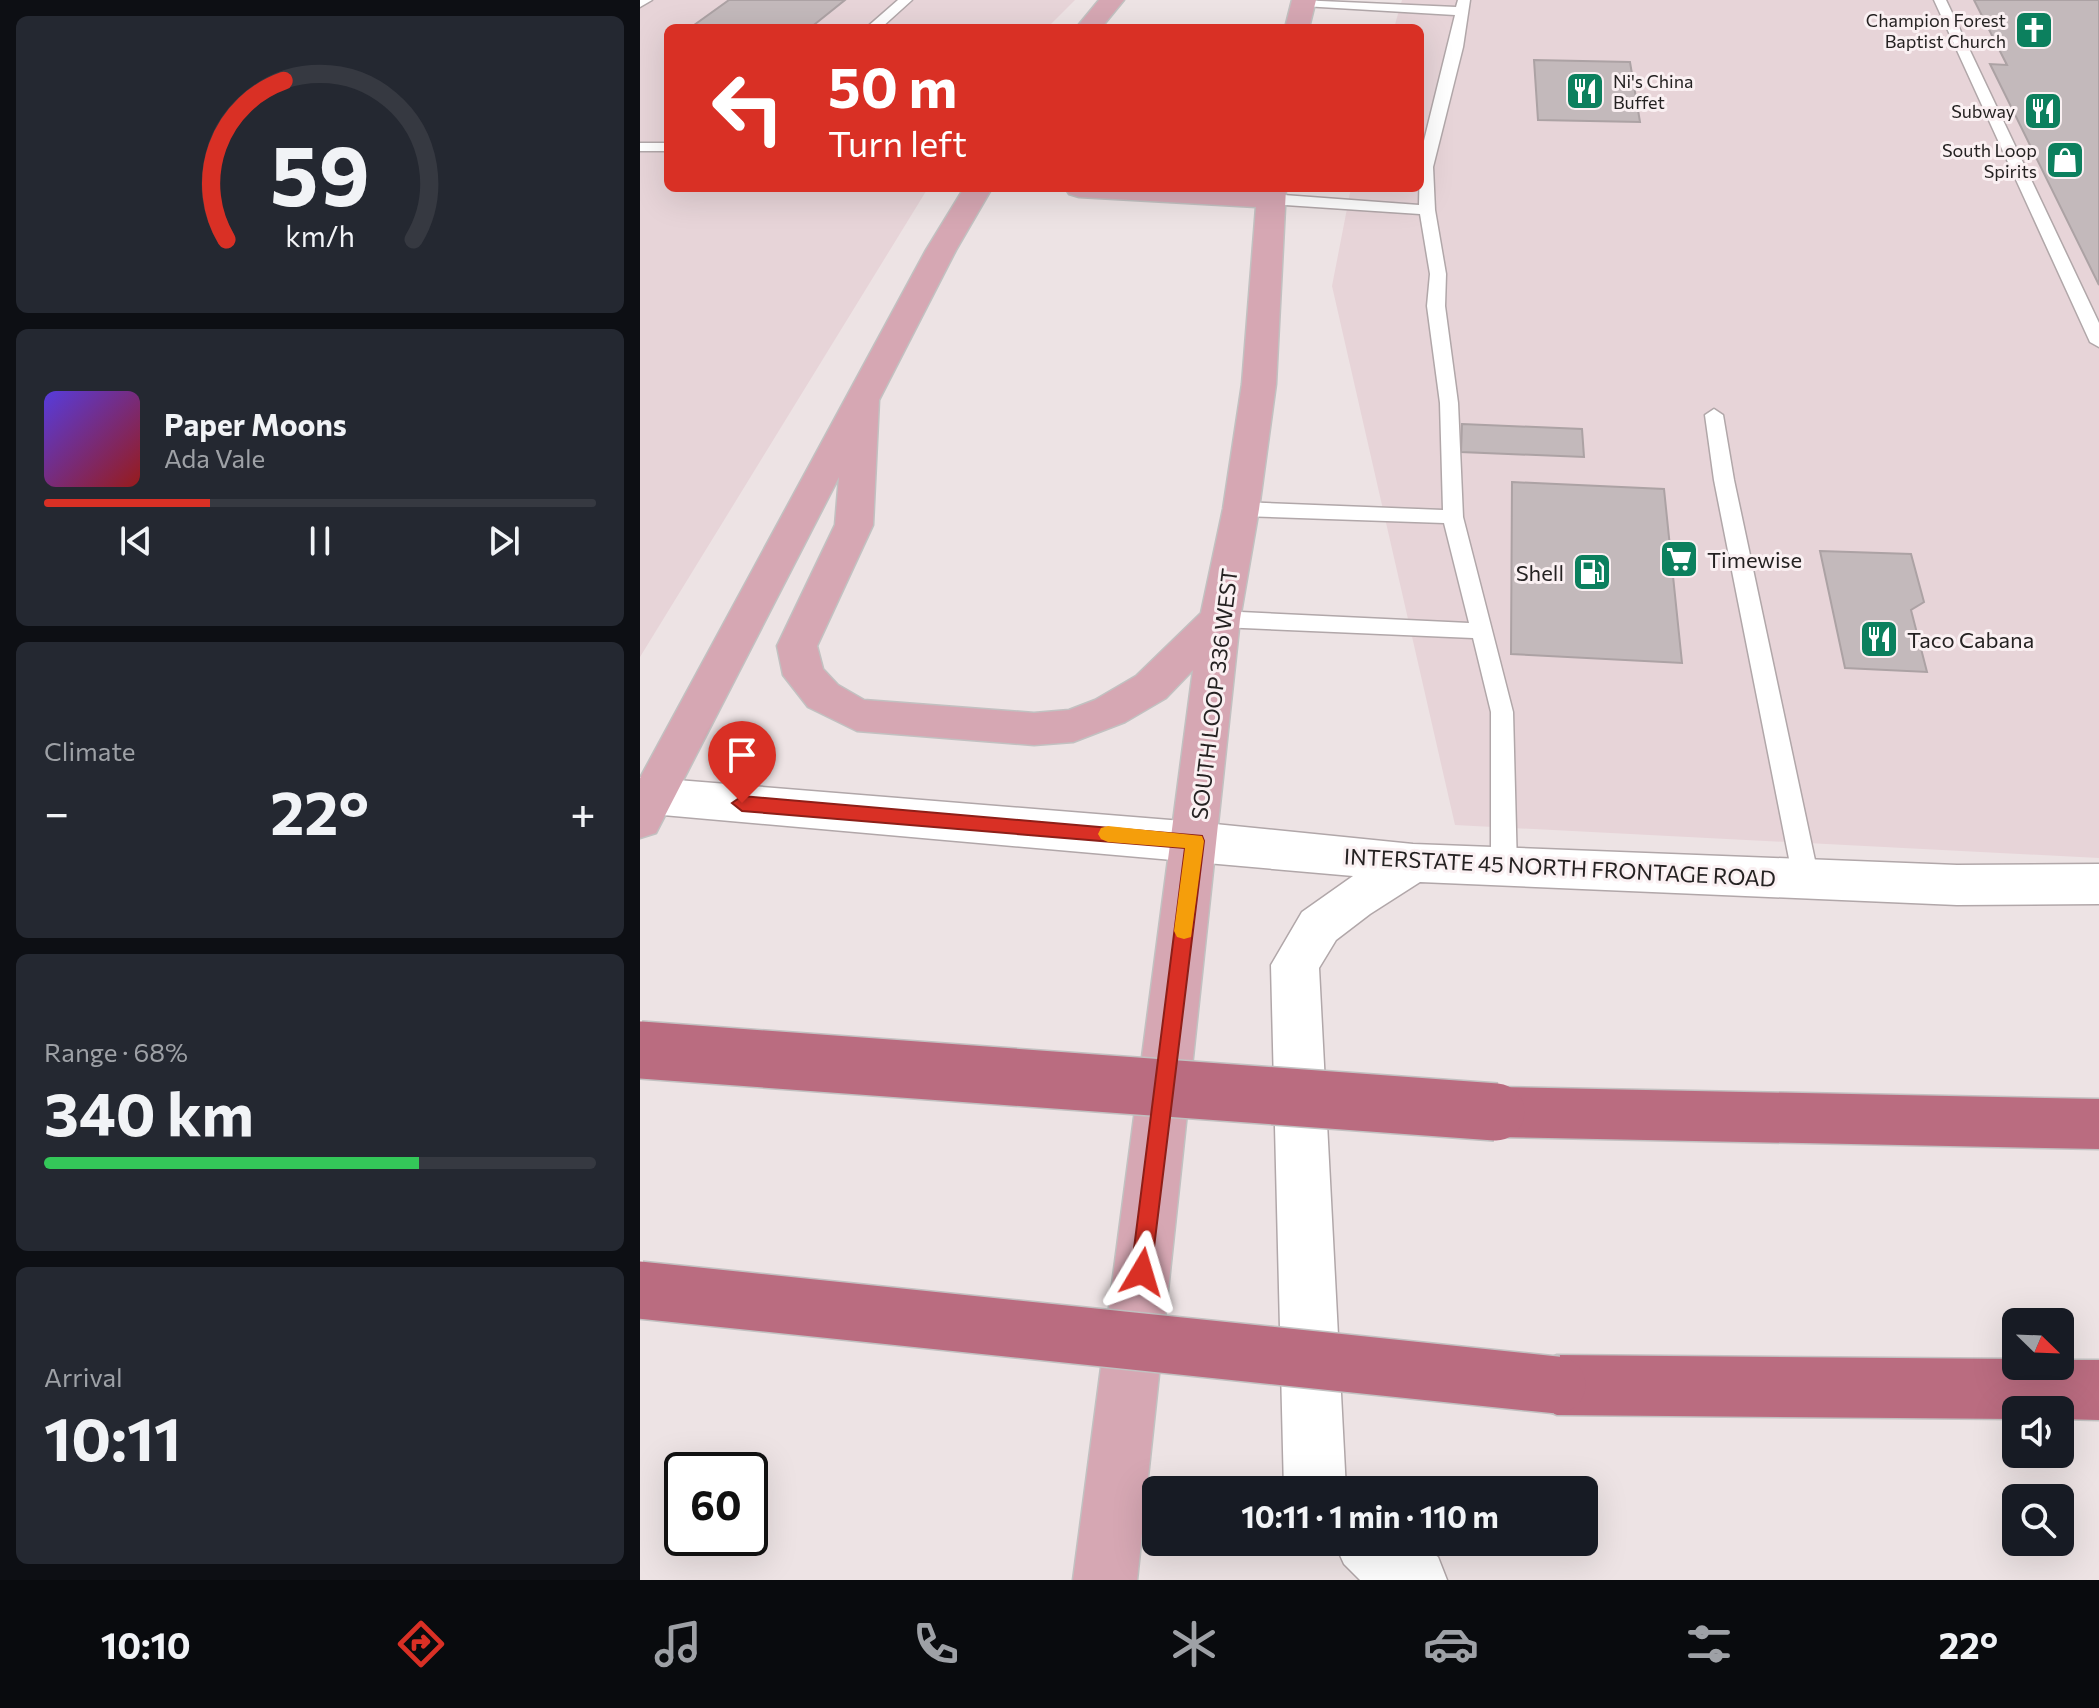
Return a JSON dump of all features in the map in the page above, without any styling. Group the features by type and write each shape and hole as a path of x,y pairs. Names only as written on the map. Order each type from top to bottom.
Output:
{"highway":[{"path":"640,1050 1496,1112 2099,1124"},
{"path":"640,1290 1557,1385 2099,1390"}],"main road":[{"path":"1091,24 1112,0"},
{"path":"1298,24 1304,1"},
{"path":"644,804 976,192"},
{"path":"1207,192 1271,194"},
{"name":"SOUTH LOOP 336 WEST","path":"1105,1580 1220,619 1241,509 1259,384 1271,194"},
{"path":"862,399 854,525 797,646 804,675 823,696 857,715 1034,729 1073,726 1110,711 1151,687 1220,619"},
{"name":"INTERSTATE 45 NORTH FRONTAGE ROAD","path":"644,804 1195,841 1413,863 1957,885 2099,884"},
{"path":"1314,1476 1295,965 1319,926 1353,900 1413,863"},
{"path":"1382,1556 1415,1580"}],"lane":[{"path":"640,3 646,0"},
{"path":"878,24 906,0"},
{"path":"1940,0 2099,342"},
{"path":"1304,1 1462,6 1456,47 1425,167 1427,210 1438,274 1436,306 1449,403 1453,517 1502,712 1504,868"},
{"path":"640,147 664,147"},
{"path":"1271,194 1427,210"},
{"path":"1714,415 1724,480 1806,879"},
{"path":"1241,509 1453,517"},
{"path":"1220,619 1482,631"}],"shaded area":[{"path":"640,0 1075,0 1051,24 664,24 664,192 926,192 640,657"},
{"path":"1402,0 2099,0 2099,858 1455,825 1332,286 1350,192 1424,192 1424,24 1395,24"}],"building":[{"path":"729,0 845,0 815,24 696,24"},
{"path":"1974,0 2099,0 2099,285 1990,64 2007,65"},
{"name":"Ni's China Buffet","path":"1534,60 1630,62 1640,122 1538,120"},
{"path":"1462,424 1582,429 1584,457 1461,452"},
{"name":"Shell","path":"1512,482 1664,489 1682,663 1511,654"},
{"name":"Taco Cabana","path":"1820,551 1911,554 1924,602 1911,610 1927,672 1845,668"}],"slow traffic":[{"path":"1108,834 1195,841 1184,931"}],"place":[{"name":"Champion Forest Baptist Church","path":"2034,30"},
{"name":"Ni's China Buffet","path":"1585,91"},
{"name":"Subway","path":"2043,111"},
{"name":"South Loop Spirits","path":"2065,160"},
{"name":"Timewise","path":"1679,559"},
{"name":"Shell","path":"1592,572"},
{"name":"Taco Cabana","path":"1879,639"}],"route":[{"path":"742,803 1195,841 1142,1272"}]}
